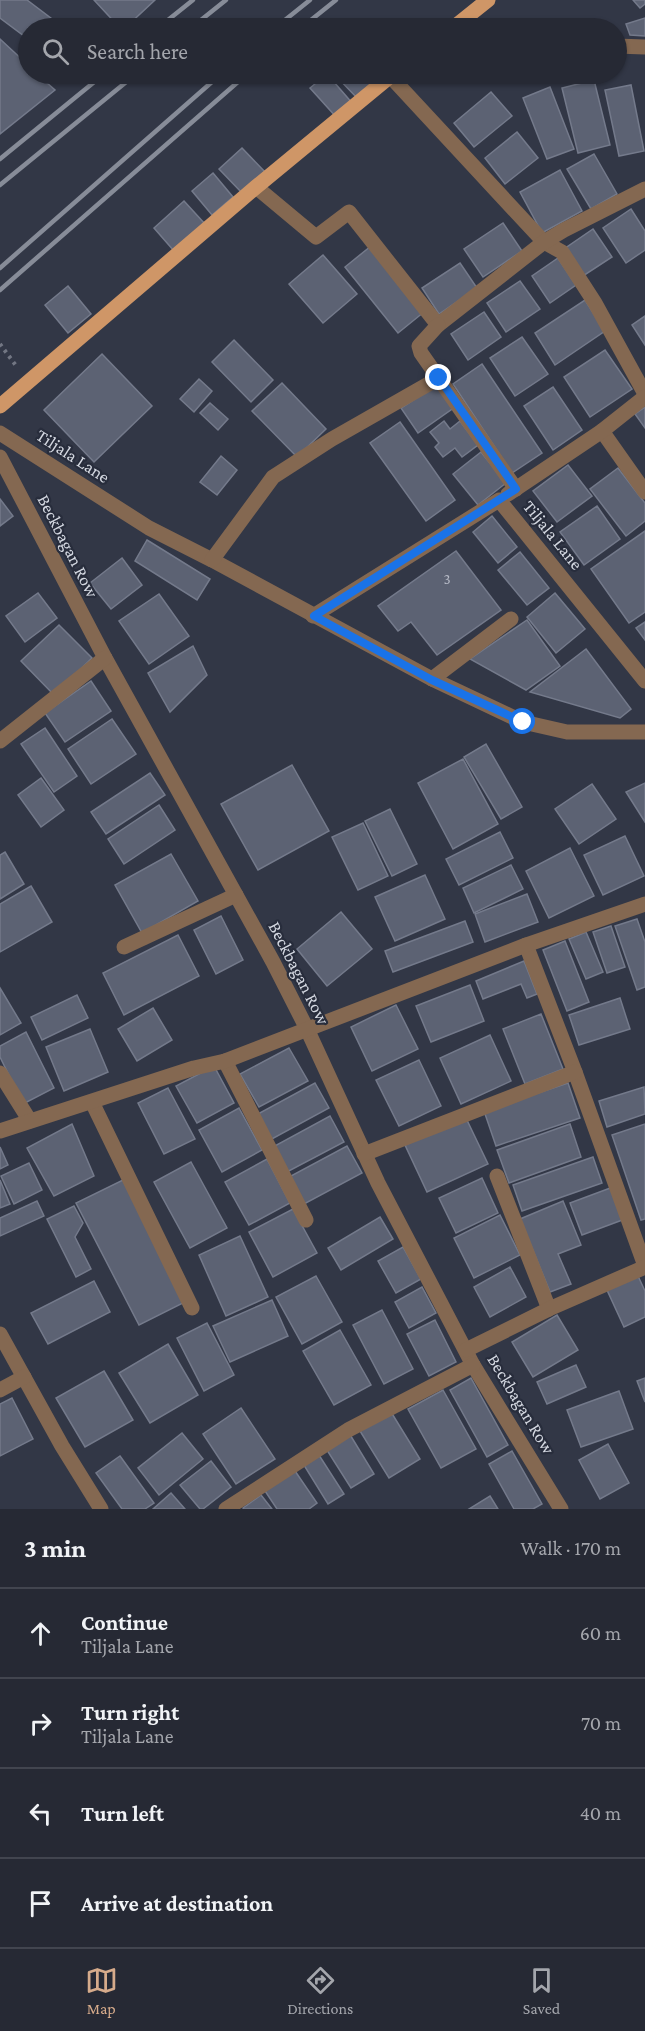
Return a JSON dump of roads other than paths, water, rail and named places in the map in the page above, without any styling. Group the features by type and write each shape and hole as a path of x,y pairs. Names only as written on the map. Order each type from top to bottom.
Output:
{"main road":[{"path":"466,18 488,0"},
{"path":"0,406 380,84"}],"street":[{"path":"627,46 645,47"},
{"path":"399,84 544,242 562,252 595,303 645,396 602,431 500,500"},
{"path":"256,187 315,237 349,212 438,325"},
{"path":"516,489 421,353 419,346 438,325 544,242 645,189"},
{"path":"212,560 273,477 332,439 439,378"},
{"path":"602,431 645,492"},
{"name":"Tiljala Lane","path":"0,433 149,528 432,680 523,722 567,732 645,732"},
{"name":"Beckbagan Row","path":"0,457 105,658 307,1029 364,1154 466,1350 561,1509"},
{"name":"Tiljala Lane","path":"314,616 500,500 645,681"},
{"path":"432,680 511,619"},
{"path":"0,741 105,658"},
{"path":"124,947 236,895"},
{"path":"0,1131 194,1068 225,1061 526,945 645,904"},
{"path":"466,1350 549,1309 645,1267 575,1072 526,945"},
{"path":"225,1061 306,1220"},
{"path":"364,1154 575,1072"},
{"path":"0,1073 30,1121"},
{"path":"92,1102 192,1308"},
{"path":"497,1176 549,1309"},
{"path":"0,1334 62,1446 101,1509"},
{"path":"226,1509 348,1430 474,1365"},
{"path":"0,1390 24,1377"}],"railway":[{"path":"170,18 193,0"},
{"path":"204,18 226,0"},
{"path":"288,18 310,0"},
{"path":"314,18 336,0"},
{"path":"0,159 92,84"},
{"path":"0,185 124,84"},
{"path":"0,268 210,84"},
{"path":"0,290 236,84"}]}
